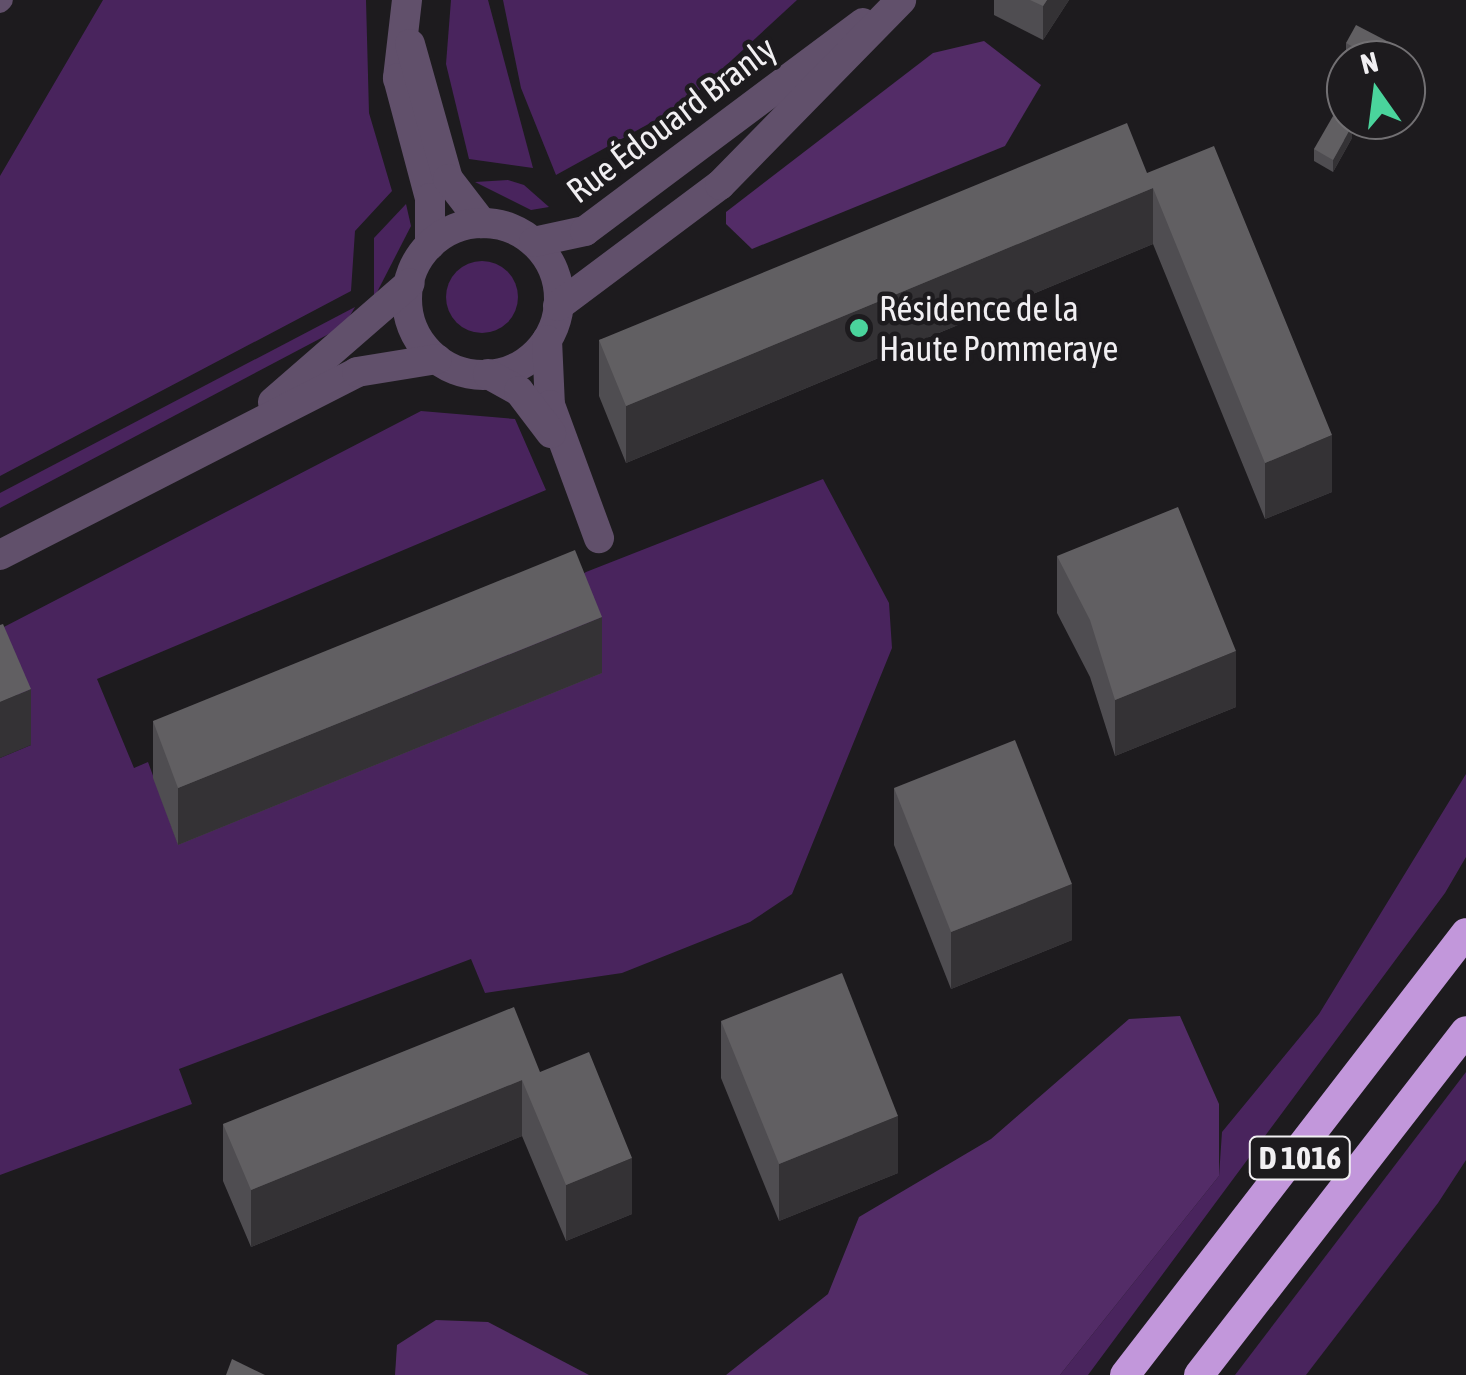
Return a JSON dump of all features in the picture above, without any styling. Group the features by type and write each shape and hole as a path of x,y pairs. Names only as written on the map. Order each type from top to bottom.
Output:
{"highway":[{"name":"D 1016","path":"1126,1375 1466,933"},
{"name":"D 1016","path":"1199,1375 1466,1031"}],"street":[{"path":"229,436 410,283 430,245 430,198 398,78 407,0 444,165 482,223 534,242 556,278 558,306 547,340 546,390 564,452 599,538"},
{"name":"Rue Édouard Branly","path":"534,242 585,231 897,0"},
{"name":"Rue Édouard Branly","path":"558,306 720,185 897,0"},
{"path":"430,245 482,223"},
{"path":"410,283 414,328 438,358"},
{"path":"488,374 525,362 547,340"},
{"path":"0,556 357,372 438,358 488,374 518,391 564,452"}],"shaded area":[{"path":"103,0 366,0 369,113 392,191 355,231 351,291 0,476 0,176"},
{"path":"451,0 488,0 533,168 469,159 446,64"},
{"path":"503,0 797,0 683,105 556,175 521,88"},
{"path":"984,41 1041,85 1005,146 752,249 726,224 726,212 933,53"},
{"path":"508,180 524,185 549,207 531,210 475,182"},
{"path":"406,204 411,226 374,298 374,238"},
{"path":"482,261 508,271 518,297 508,323 482,333 456,323 446,297 456,271"},
{"path":"355,307 344,326 0,508 0,493"},
{"path":"421,411 515,419 546,490 97,679 134,768 148,762 178,844 586,572 823,479 889,603 892,648 792,894 750,922 622,973 485,993 471,959 179,1069 192,1104 0,1175 0,758 31,745 0,629"},
{"path":"1466,774 1466,857 1445,893 1088,1375 1060,1375 1219,1176 1222,1132 1319,1014"},
{"path":"1180,1016 1219,1104 1219,1176 1060,1375 726,1375 828,1294 859,1217 991,1139 1129,1019"},
{"path":"1466,1072 1466,1160 1438,1203 1306,1375 1235,1375"},
{"path":"436,1320 488,1322 589,1375 395,1375 397,1345"}],"building":[{"path":"1356,25 1385,40 1348,40"},
{"path":"1127,123 1147,173 1214,146 1332,435 1265,463 1153,188 626,406 599,340"},
{"path":"1326,128 1326,140 1344,140 1333,160 1314,149"},
{"path":"1178,507 1236,651 1115,700 1090,620 1057,556"},
{"path":"575,550 602,617 178,788 153,721"},
{"path":"3,624 31,689 0,702 0,625"},
{"path":"1015,740 1072,884 951,932 894,788"},
{"path":"842,973 898,1116 779,1164 721,1021"},
{"path":"514,1007 540,1072 589,1052 632,1158 566,1185 522,1080 251,1190 223,1124"},
{"path":"232,1359 265,1375 226,1375"}],"place":[{"name":"Résidence de la Haute Pommeraye","path":"859,328"}]}
